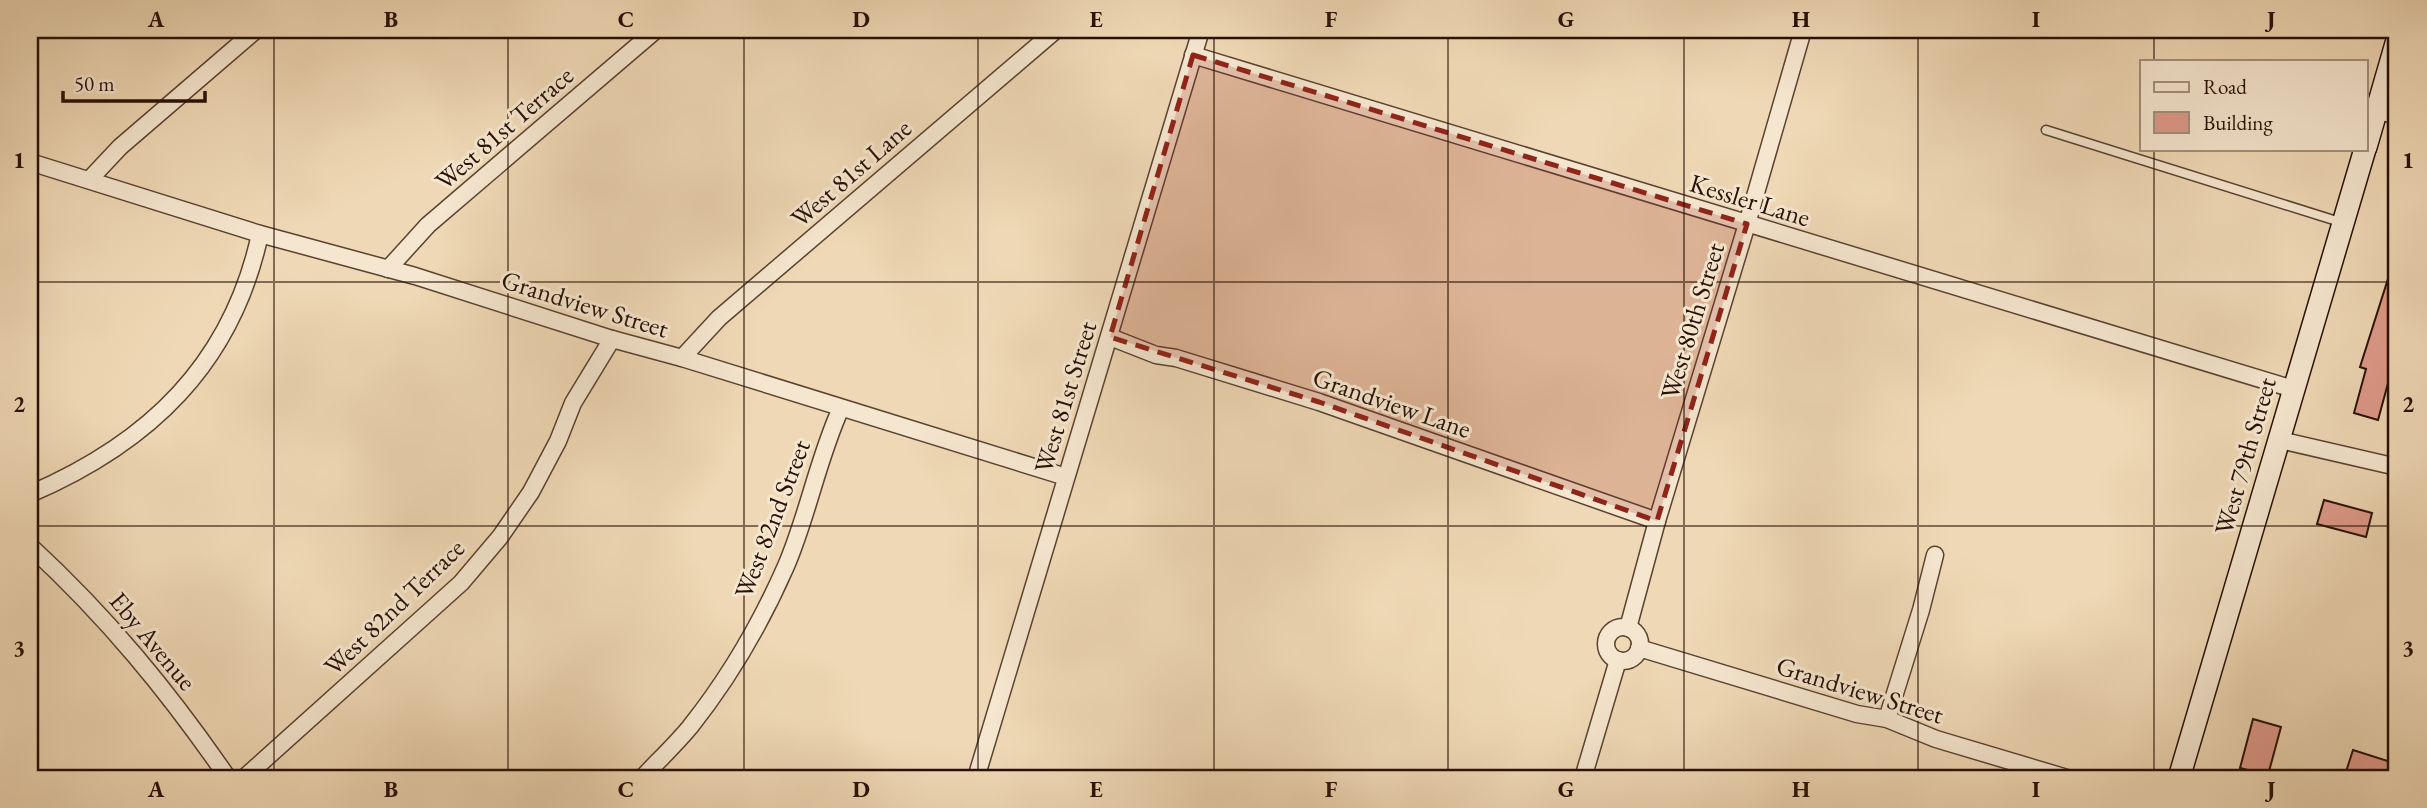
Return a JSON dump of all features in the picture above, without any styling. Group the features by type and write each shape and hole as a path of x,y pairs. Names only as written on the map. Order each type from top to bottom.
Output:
{"street":[{"path":"30,162 89,180 120,147 256,30"},
{"name":"West 81st Terrace","path":"388,269 428,226 656,30"},
{"name":"West 81st Lane","path":"682,358 719,318 1056,30"},
{"name":"West 81st Street","path":"976,778 1201,30"},
{"name":"West 80th Street","path":"1628,628 1657,522 1804,30"},
{"name":"West 79th Street","path":"2368,145 2387,113 2397,40"},
{"name":"Kessler Lane","path":"1194,55 2293,389"},
{"name":"West 79th Street","path":"2179,778 2365,150"},
{"name":"Grandview Street","path":"89,180 260,234 388,269 682,358 1066,477"},
{"path":"30,494 82,470 115,450 140,432 176,399 227,326 251,268 260,234"},
{"name":"Grandview Lane","path":"1110,337 1156,355 1176,358 1320,402 1657,522"},
{"name":"West 82nd Terrace","path":"244,778 461,583 500,537 531,492 558,440 573,403 612,339"},
{"name":"West 82nd Street","path":"642,778 689,727 731,670 761,618 787,564 841,408"},
{"path":"2280,440 2397,467"},
{"name":"Eby Avenue","path":"30,545 99,613 145,666 228,778"},
{"path":"1887,719 1922,610 1935,555"},
{"path":"1615,628 1628,628 1638,636 1639,648 1629,659 1618,660 1608,652 1608,636 1615,628"},
{"name":"Grandview Street","path":"1639,648 1857,715 1887,719 1937,739 2067,778"},
{"path":"1583,778 1618,660"}],"lane":[{"path":"2046,131 2343,223"}],"highlighted area":[{"path":"1193,55 1747,224 1657,521 1319,402 1110,337"}],"building":[{"path":"2393,263 2397,263 2397,378 2390,376 2378,420 2354,413 2366,369 2360,367"},
{"path":"2324,500 2372,513 2366,537 2317,524"},
{"path":"2253,719 2281,727 2268,775 2240,768"},
{"path":"2353,750 2397,764 2397,778 2344,778"}]}
